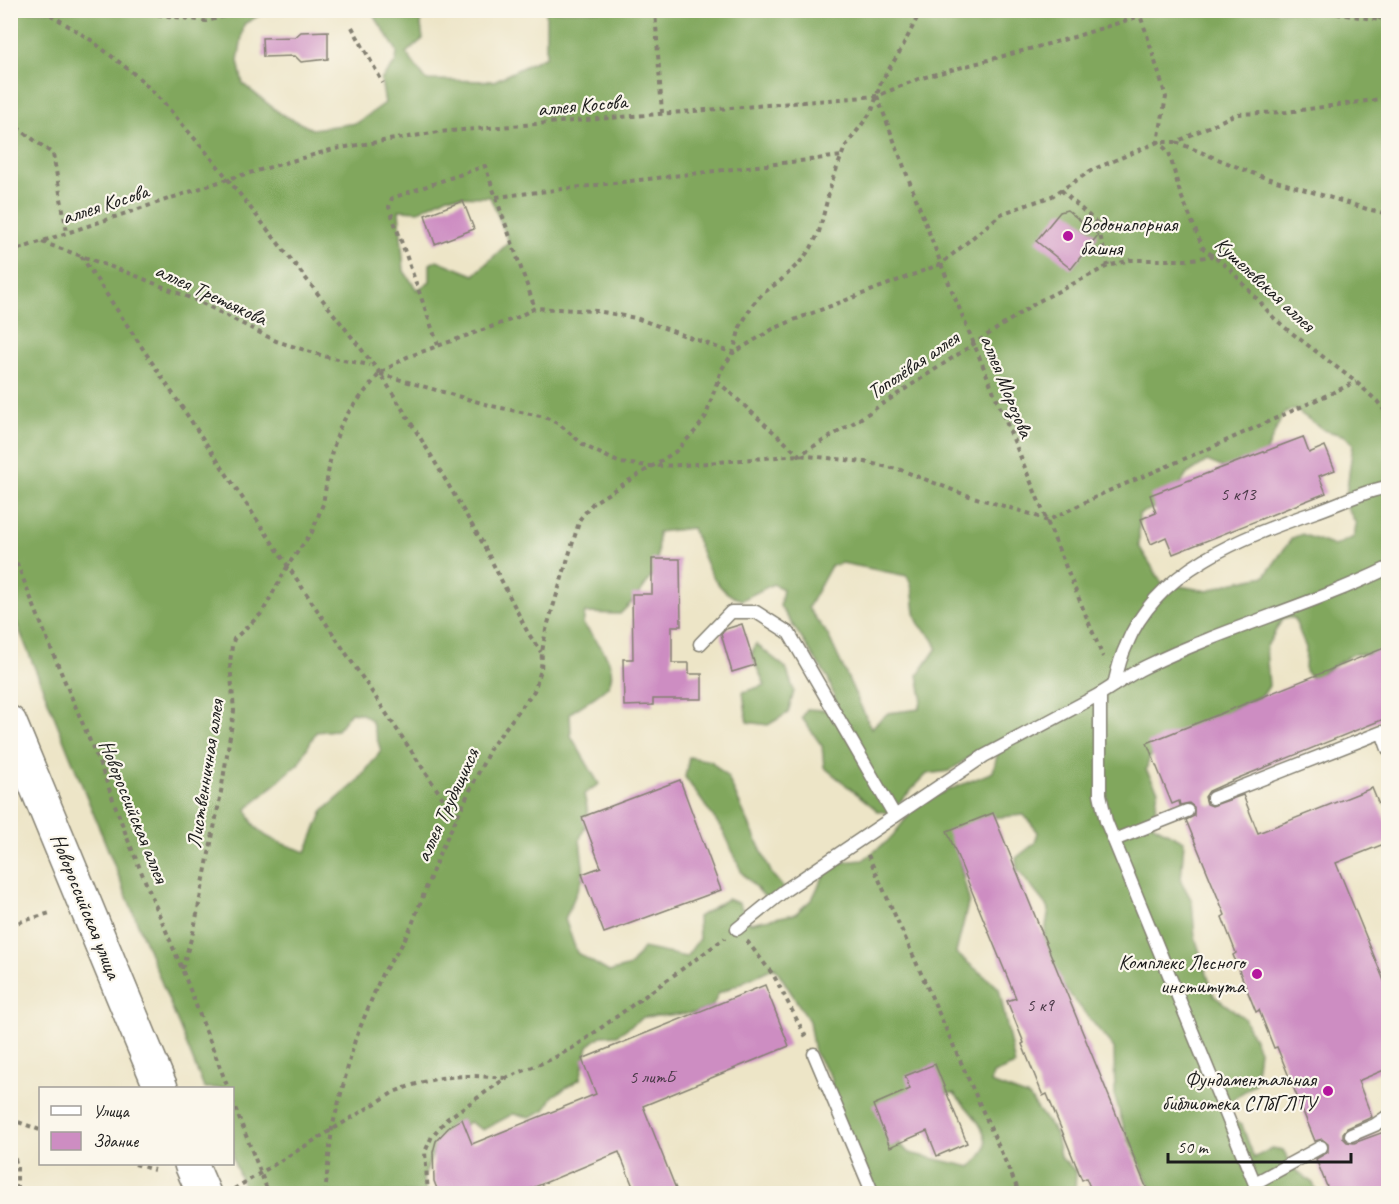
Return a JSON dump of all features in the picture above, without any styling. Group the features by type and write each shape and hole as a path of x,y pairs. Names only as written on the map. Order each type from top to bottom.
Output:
{"main road":[{"name":"Новороссийская улица","path":"10,723 159,1087"},
{"path":"192,1165 219,1191"}],"lane":[{"path":"1114,685 1126,644 1139,621 1166,588 1184,573 1208,557 1256,534 1363,494 1389,487"},
{"path":"737,928 784,891 994,750 1100,694 1144,667 1389,568"},
{"path":"700,644 731,612 756,612 789,633 895,816"},
{"path":"1100,694 1100,794 1106,821 1257,1188 1321,1147"},
{"path":"1213,798 1382,732 1389,749"},
{"path":"1114,840 1187,811"},
{"path":"814,1054 873,1194"},
{"path":"1351,1134 1375,1125 1389,1116"}],"path":[{"path":"43,10 50,12 91,40 151,89 228,179 380,374 482,542 528,633 542,652"},
{"path":"122,10 206,21 252,10"},
{"path":"655,10 662,113"},
{"name":"аллея Трудящихся","path":"325,1194 332,1128 355,1040 382,974 411,927 456,818 491,747 534,691 541,670 542,652 552,609 580,519 593,503 675,452 706,416 721,370 733,352 741,327 753,304 800,262 811,248 819,232 832,181 842,156 852,137 872,111 881,82 902,48 921,10"},
{"path":"1138,10 1166,97 1158,142"},
{"name":"аллея Косова","path":"10,252 228,179 334,149 419,134 877,96 918,79 1074,37 1159,10"},
{"path":"1310,10 1389,21"},
{"path":"1371,10 1389,26"},
{"path":"352,27 383,83"},
{"name":"аллея Морозова","path":"877,96 941,264 1114,685"},
{"path":"1176,142 1236,114 1287,112 1389,98"},
{"path":"10,122 53,154 68,232"},
{"path":"438,345 389,207 392,198 485,166 535,308 596,311 636,318 733,352 794,320 941,264 1001,214 1042,200 1101,166 1158,142 1176,142 1257,175 1389,214"},
{"name":"Кушелевская аллея","path":"1158,142 1169,152 1180,193 1203,248 1231,270 1274,318 1356,382 1389,415"},
{"path":"496,197 842,156"},
{"path":"1061,190 1097,223 1108,266"},
{"name":"аллея Третьякова","path":"41,242 200,302 276,341 327,357 372,365"},
{"path":"81,256 456,818"},
{"name":"Тополёвая аллея","path":"799,455 855,422 1039,301 1108,266 1130,260 1186,260 1213,256"},
{"name":"Лиственничная аллея","path":"182,969 194,930 220,798 234,711 230,663 234,639 262,613 288,565 318,520 323,504 331,454 339,427 380,374 407,357 516,318 535,308"},
{"path":"380,374 492,406 545,417 558,424 585,446 620,463 650,466 684,465 799,455 886,466 1047,521 1106,492 1356,382"},
{"path":"717,381 799,455"},
{"name":"Новороссийская аллея","path":"10,546 182,969 227,1087"},
{"path":"861,839 1020,1194"},
{"path":"10,925 50,913"},
{"path":"428,1194 425,1152 432,1136 447,1119 506,1078 552,1059 576,1046 737,928 774,976 814,1054"},
{"path":"219,1191 260,1172 394,1092 422,1081 467,1075 506,1078"},
{"path":"234,1105 269,1194"},
{"path":"10,1119 39,1130"},
{"path":"10,1141 17,1166 16,1194"},
{"path":"138,1165 154,1170"},
{"path":"10,1186 17,1183"}],"green space":[{"path":"11,11 267,11 244,24 238,61 243,84 281,114 312,129 357,123 385,103 381,80 396,62 397,51 371,11 419,11 423,39 406,53 426,80 494,81 546,56 546,11 1388,11 1388,655 1353,654 1313,679 1305,671 1306,648 1294,618 1283,618 1266,648 1269,686 1263,695 1217,716 1196,738 1150,756 1146,770 1158,790 1153,825 1184,841 1181,881 1192,901 1195,937 1214,996 1244,1018 1259,1050 1255,1084 1229,1102 1232,1120 1242,1125 1254,1158 1272,1148 1283,1150 1295,1170 1313,1183 1317,1193 1160,1194 1150,1186 1125,1131 1115,1098 1114,1048 1048,968 1043,944 1049,909 1017,869 1016,858 1035,843 1038,832 1024,815 979,819 954,840 969,900 956,953 999,988 1015,1065 993,1074 991,1083 1029,1097 1056,1134 1060,1157 1076,1171 1075,1193 875,1193 831,1094 832,1078 814,1052 809,1021 775,967 719,993 712,1007 695,1013 644,1017 617,1035 601,1036 588,1046 580,1079 553,1096 545,1110 530,1117 513,1114 483,1130 469,1122 435,1147 423,1180 427,1193 246,1193 234,1162 234,1087 204,1087 11,609","holes":["448,196 490,197 509,242 474,275 437,260 430,264 430,281 417,290 404,271 399,210 419,211","1294,409 1324,430 1345,436 1353,444 1345,503 1356,524 1354,537 1334,546 1302,534 1292,538 1265,576 1230,583 1208,591 1162,583 1139,546 1139,514 1169,502 1187,474 1207,461 1248,478 1257,473 1283,414","692,528 709,571 715,581 731,596 742,600 773,584 783,589 780,606 828,678 839,711 807,709 802,718 822,746 824,767 878,811 889,813 927,774 949,771 989,744 998,751 993,772 919,802 890,839 863,860 830,863 812,899 795,914 750,923 739,903 727,899 698,917 699,939 686,957 643,948 630,966 609,972 577,953 565,919 584,875 580,839 589,817 584,794 599,784 571,736 570,713 605,689 611,678 611,670 605,653 583,624 585,613 620,614 637,597 657,569 658,532","842,563 907,576 912,588 918,622 933,639 937,648 918,675 922,697 919,709 888,713 871,728 828,635 808,608 831,566","351,712 362,714 371,720 381,751 357,782 323,811 306,852 278,842 262,833 255,827 247,809 299,763 316,732 337,730","954,1093 976,1119 984,1133 985,1148 971,1167 909,1153 894,1138 942,1094"]},
{"path":"756,644 786,668 794,691 788,713 768,725 747,722 743,692 765,685 751,655"},
{"path":"689,757 711,761 728,778 772,874 786,891 777,898 765,897 742,873 724,832 685,777"}],"building":[{"path":"328,31 328,59 301,62 295,56 263,57 262,38 295,37 301,32"},
{"path":"463,201 474,229 435,244 425,215"},
{"name":"Водонапорная башня","path":"1067,210 1098,235 1071,269 1036,241 1060,212"},
{"path":"1303,437 1309,453 1325,446 1335,470 1319,476 1326,493 1173,554 1166,537 1151,544 1141,519 1156,513 1150,495"},
{"path":"652,559 680,559 681,626 672,626 672,663 689,663 689,674 702,674 702,699 653,699 653,705 624,706 623,659 633,659 632,594 652,594"},
{"path":"742,624 755,665 732,672 721,634 726,629"},
{"path":"1389,646 1389,717 1236,779 1209,791 1205,797 1207,804 1212,806 1243,795 1258,833 1372,788 1389,829 1389,842 1336,863 1389,993 1389,1068 1358,1081 1372,1117 1347,1128 1343,1133 1343,1138 1347,1142 1354,1143 1389,1130 1389,1194 1330,1194 1316,1159 1328,1152 1328,1144 1322,1139 1315,1141 1277,1047 1274,1048 1259,1010 1256,1012 1233,955 1236,953 1222,917 1225,915 1186,820 1194,816 1194,807 1189,803 1180,805 1179,801 1172,804 1147,743"},
{"path":"680,780 721,890 604,933 582,874 601,867 582,817"},
{"path":"993,813 1149,1194 1093,1194 1086,1178 1082,1180 1047,1094 1043,1096 1007,1001 1016,998 947,831"},
{"path":"765,985 789,1046 643,1106 678,1194 636,1194 619,1152 518,1194 439,1194 434,1181 433,1152 436,1141 451,1125 462,1119 472,1144 596,1094 582,1059"},
{"path":"935,1064 967,1143 937,1156 927,1131 890,1147 873,1105 910,1089 905,1076"}],"place":[{"name":"Водонапорная башня","path":"1068,236"},
{"name":"Комплекс Лесного института","path":"1257,974"},
{"name":"Фундаментальная библиотека СПбГЛТУ","path":"1328,1091"}]}
